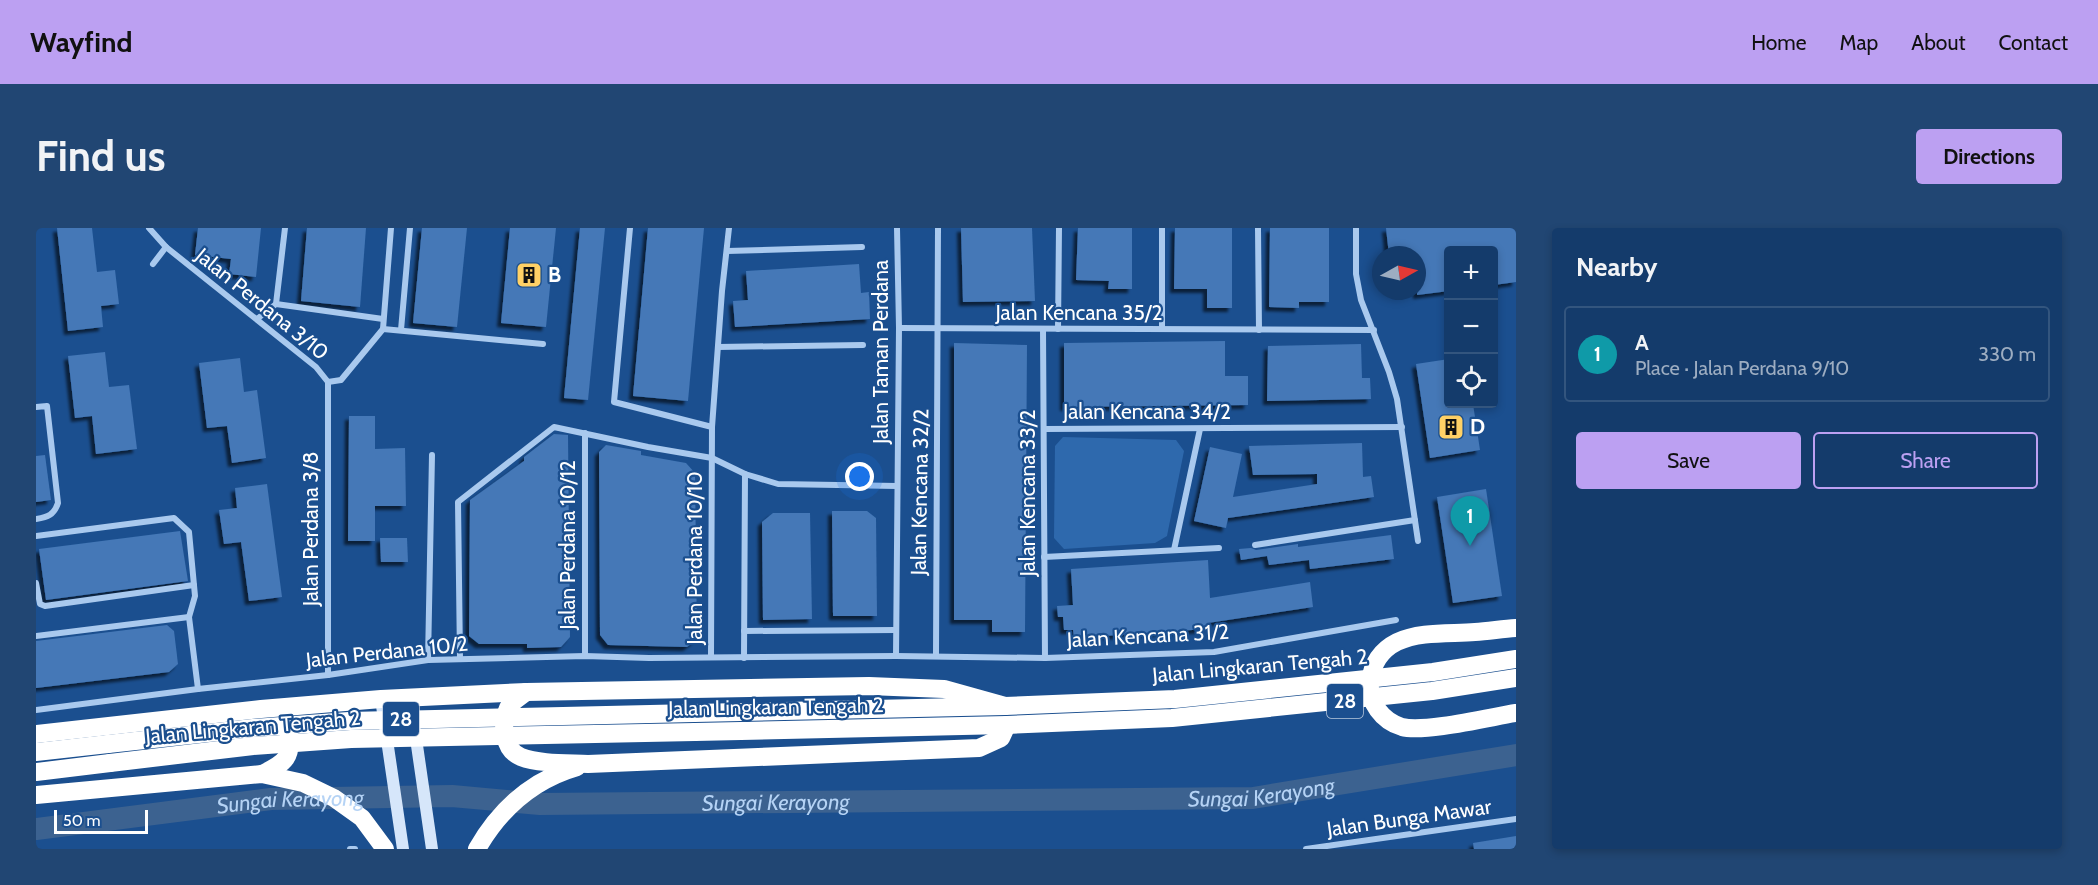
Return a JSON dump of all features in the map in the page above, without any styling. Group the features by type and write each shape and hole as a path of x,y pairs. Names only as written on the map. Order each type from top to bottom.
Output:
{"highway":[{"path":"1516,628 1424,636 1398,642 1378,657 1371,670 1370,687 1375,707 1385,718 1402,727 1424,728 1516,713"},
{"name":"Jalan Lingkaran Tengah 2","path":"36,752 253,728 349,721 1005,706 1174,699 1433,672 1516,659"},
{"name":"Jalan Lingkaran Tengah 2","path":"36,772 253,746 351,739 1007,725 1172,718 1409,694 1516,678"},
{"path":"36,734 261,709 410,697 526,692 869,686 944,688 1005,706"},
{"path":"526,692 509,706 504,729 509,748 521,757 588,764 979,747 1001,738 1007,725"},
{"path":"261,709 282,722 289,730 290,741 290,752 286,760 262,774"},
{"path":"481,841 506,809 530,788 560,772 588,764"},
{"path":"36,795 262,774 303,783 346,805 362,818 385,849"}],"street":[{"name":"Jalan Perdana 3/10","path":"149,228 166,247 316,367 328,382"},
{"path":"257,319 276,304 285,228"},
{"path":"328,382 341,380 383,328 391,228"},
{"path":"401,330 410,228"},
{"path":"630,228 614,402 712,427"},
{"path":"712,458 712,427 729,228"},
{"name":"Jalan Taman Perdana","path":"896,656 899,328 897,228"},
{"name":"Jalan Kencana 32/2","path":"936,656 938,228"},
{"path":"1058,329 1059,228"},
{"path":"1162,228 1162,329"},
{"path":"1258,228 1259,330"},
{"path":"1356,228 1356,274 1361,300 1389,372 1402,427 1418,541"},
{"path":"153,264 166,247"},
{"path":"727,251 862,247"},
{"path":"276,304 383,320"},
{"path":"383,328 543,344"},
{"name":"Jalan Kencana 35/2","path":"899,328 1374,330"},
{"name":"Jalan Kencana 33/2","path":"1043,329 1045,658"},
{"path":"718,347 863,345"},
{"name":"Jalan Perdana 3/8","path":"328,382 328,675"},
{"path":"36,407 46,406 58,503 55,512 46,518 36,519"},
{"path":"460,658 458,502 554,427 712,458 745,474 778,484 897,486"},
{"name":"Jalan Kencana 34/2","path":"1044,429 1402,427"},
{"path":"1174,550 1200,429"},
{"name":"Jalan Perdana 10/12","path":"585,434 585,656"},
{"path":"428,660 432,455"},
{"name":"Jalan Perdana 10/10","path":"711,657 712,458"},
{"path":"744,658 745,474"},
{"path":"37,536 174,518 189,532 195,596 189,617 198,689"},
{"path":"1255,545 1415,520"},
{"path":"1044,557 1219,548"},
{"path":"36,584 40,604 45,606 194,585"},
{"path":"36,636 189,617"},
{"name":"Jalan Kencana 31/2","path":"936,656 1045,658 1214,652 1396,620"},
{"path":"744,631 896,630"},
{"name":"Jalan Perdana 10/2","path":"36,711 198,689 328,675 428,660 460,658 936,656"},
{"path":"410,697 432,849"},
{"path":"381,699 403,849"},
{"name":"Jalan Bunga Mawar","path":"1306,849 1340,846 1516,819"}],"shaded area":[{"path":"1063,437 1176,440 1184,451 1167,536 1155,543 1064,549 1054,538 1055,446"}],"building":[{"path":"57,228 92,228 97,272 115,270 119,304 101,306 103,327 68,331"},
{"path":"198,228 261,228 256,277 229,274 231,259 195,255"},
{"path":"307,228 366,228 360,307 301,301"},
{"path":"422,228 467,228 457,327 413,323"},
{"name":"B","path":"510,228 556,228 546,327 501,323"},
{"path":"580,228 605,228 588,400 564,398"},
{"path":"648,228 704,228 688,401 633,396"},
{"path":"961,228 1032,228 1035,301 963,302"},
{"path":"1078,228 1132,228 1132,289 1108,289 1109,281 1076,280"},
{"path":"1175,228 1232,228 1232,308 1207,308 1207,289 1174,289"},
{"path":"1270,228 1329,228 1329,302 1299,302 1299,308 1269,307"},
{"path":"1386,228 1516,228 1516,282 1498,284 1498,246 1444,246 1444,292 1426,294 1426,246 1388,246"},
{"path":"859,264 861,293 869,292 870,319 735,327 733,301 748,300 746,271"},
{"path":"1225,341 1225,376 1248,376 1248,405 1064,407 1064,343"},
{"path":"954,343 1027,345 1025,632 992,632 992,620 954,620"},
{"path":"1361,344 1362,378 1370,378 1371,399 1267,401 1268,346"},
{"path":"105,352 109,387 129,385 137,449 96,454 92,416 75,418 68,356"},
{"path":"240,358 244,392 257,390 266,458 232,463 227,426 207,428 199,363"},
{"name":"D","path":"1444,360 1444,408 1474,408 1480,450 1430,458 1416,364"},
{"path":"349,416 375,416 375,449 405,448 406,506 375,506 375,541 348,541"},
{"path":"554,434 568,435 570,637 561,647 527,648 527,644 479,644 469,636 470,500 524,461 524,457"},
{"path":"1362,443 1363,477 1371,476 1374,497 1228,518 1226,528 1194,521 1210,447 1242,454 1233,497 1317,484 1317,474 1253,475 1249,446"},
{"path":"606,445 641,451 641,455 686,463 695,473 697,639 687,647 608,645 600,635 599,452"},
{"path":"45,455 51,500 36,502 36,456"},
{"path":"267,484 282,597 249,601 241,542 224,544 219,510 237,508 235,488"},
{"path":"1486,489 1502,596 1453,603 1437,497"},
{"path":"832,511 867,511 876,518 877,616 833,616"},
{"path":"773,513 810,513 812,619 763,620 762,522"},
{"path":"180,531 188,581 46,600 39,549"},
{"path":"1391,535 1394,559 1310,569 1309,560 1269,565 1267,556 1241,560 1239,549 1256,550 1298,544 1298,547"},
{"path":"380,538 407,538 408,562 381,562"},
{"path":"1208,560 1210,598 1310,582 1313,607 1208,623 1207,629 1074,638 1073,630 1064,630 1063,617 1058,617 1057,606 1073,605 1071,569"},
{"path":"167,625 174,631 178,664 169,672 36,688 36,641"},
{"path":"1516,836 1516,849 1474,849 1473,843"}],"waterway":[{"name":"Sungai Kerayong","path":"36,829 271,799 452,796 540,804 1253,798 1516,755"}],"place":[{"name":"B","path":"529,275"},
{"name":"D","path":"1451,427"},
{"name":"A","path":"1470,546"}]}
